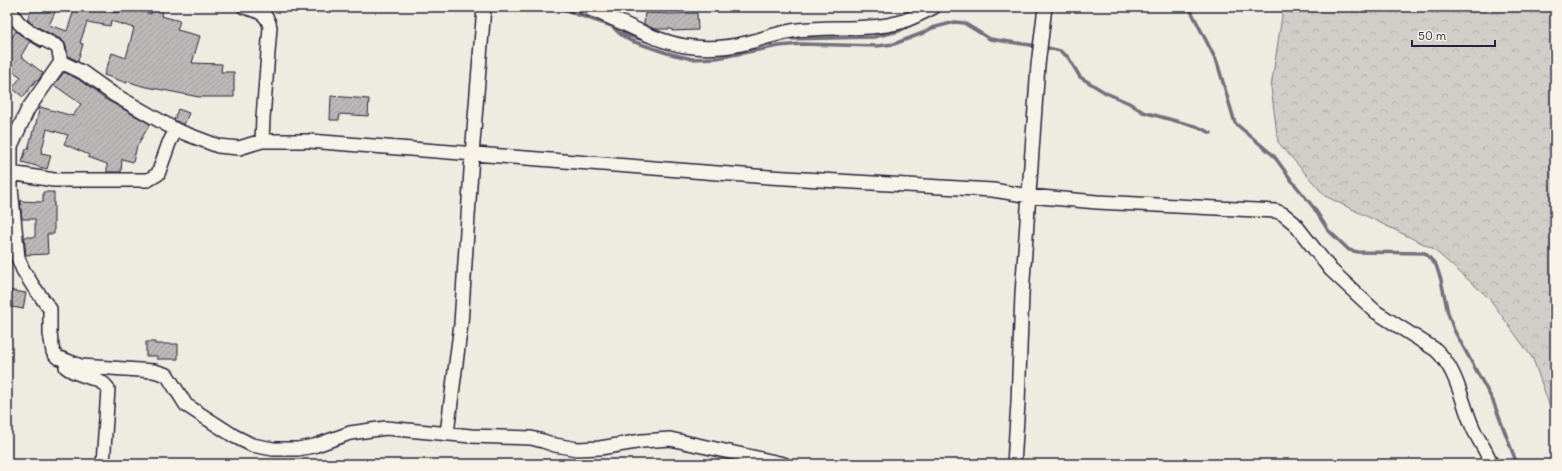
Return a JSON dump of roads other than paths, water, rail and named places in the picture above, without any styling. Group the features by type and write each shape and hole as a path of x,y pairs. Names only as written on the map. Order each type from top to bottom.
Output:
{"street":[{"path":"244,7 262,12 268,20 270,27 262,141"},
{"path":"447,433 461,324 472,155 484,7"},
{"path":"584,7 646,34 684,46 709,48 734,46 773,35 798,30 873,27 901,22 934,7"},
{"path":"1014,464 1022,294 1039,57 1045,7"},
{"path":"10,8 13,16 21,25 58,47 61,62 28,109 9,146 18,258 22,270 32,286 50,309 52,350 57,357 81,366 154,370 167,375 183,402 190,409 234,436 252,445 263,448 286,450 314,446 350,433 386,428 471,436 531,438 543,440 555,445 577,449 594,449 642,441 670,439 784,464"},
{"path":"61,62 82,72 113,94 176,130 214,145 227,148 239,148 262,141 309,141 472,155 769,177 993,190 1029,196 1097,202 1221,209 1271,210 1283,214 1294,223 1331,270 1376,312 1436,350 1443,358 1456,378 1470,422 1491,464"},
{"path":"11,173 54,180 148,180 158,174 169,143 176,130"},
{"path":"63,360 66,366 72,371 106,384 108,389 103,464"}],"waterway":[{"path":"555,7 612,26 619,33 648,41"},
{"path":"935,13 948,7"},
{"path":"1189,7 1217,62 1235,123 1274,156 1314,208 1328,230 1349,250 1358,252 1425,253 1436,265 1441,280 1448,313 1454,330 1493,401 1517,464"},
{"path":"619,33 629,40 667,53 692,59 717,58 779,46 801,44 877,46 894,44 932,28 955,22 964,23 990,39 1037,46"},
{"path":"767,44 788,39 874,37 899,31 910,25"},
{"path":"1044,47 1060,51 1068,57 1080,77 1106,93 1129,103 1143,112 1198,127 1211,133"}]}
